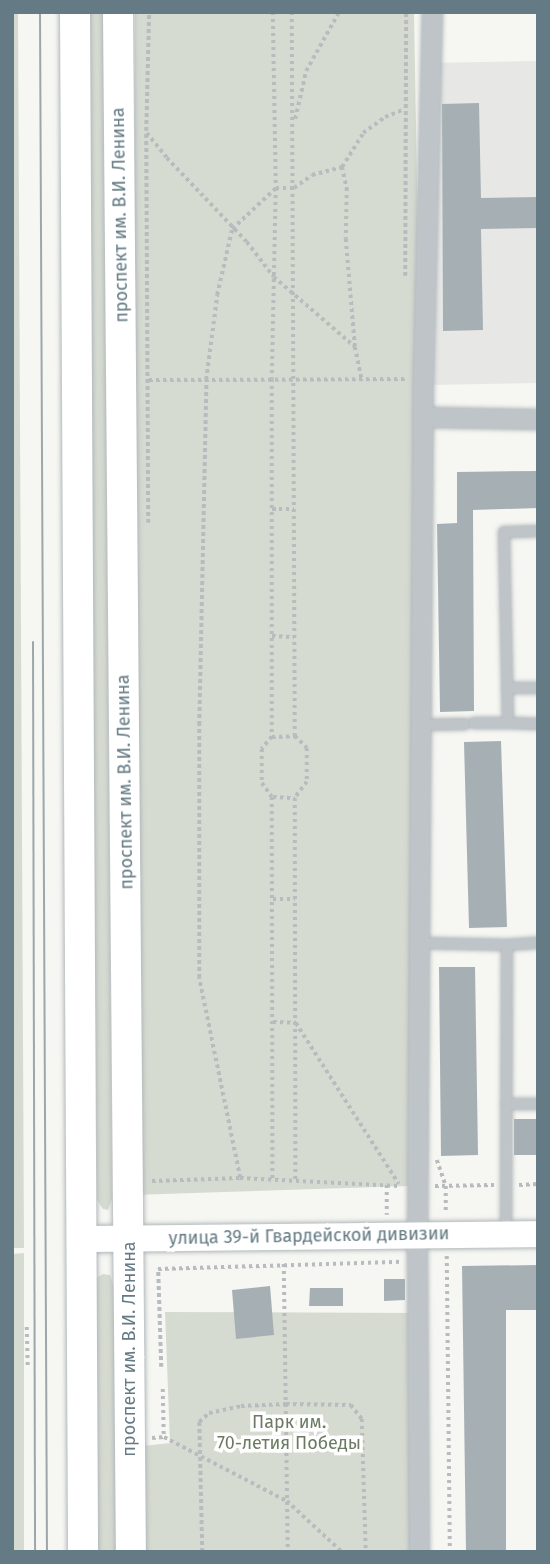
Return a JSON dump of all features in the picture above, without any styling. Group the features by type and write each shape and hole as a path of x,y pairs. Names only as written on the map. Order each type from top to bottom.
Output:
{"main road":[{"path":"75,12 83,1552"},
{"name":"проспект им. В.И. Ленина","path":"118,12 131,1552"},
{"name":"улица 39-й Гвардейской дивизии","path":"81,1239 538,1234"}],"street":[{"path":"419,1552 417,1234 409,1186 419,943 423,416 432,12"},
{"path":"423,416 538,419"}],"lane":[{"path":"508,723 504,532 538,531"},
{"path":"507,688 538,688"},
{"path":"421,725 538,724"},
{"path":"419,943 508,946 538,943"},
{"path":"506,1234 508,946"},
{"path":"506,1104 538,1104"}],"path":[{"path":"148,532 146,131 149,12"},
{"path":"273,12 276,188 272,379 272,737 262,749 262,783 272,797 273,1179"},
{"path":"292,12 295,736 307,748 307,782 295,798 296,1181"},
{"path":"293,126 306,71 339,12"},
{"path":"240,1178 199,978 199,725 206,380 217,295 232,229 276,188 294,188 312,175 342,167 363,133 385,117 403,109"},
{"path":"146,131 167,158 247,242 274,277 355,347"},
{"path":"342,167 347,188 346,239 355,347 362,379"},
{"path":"148,380 406,379"},
{"path":"272,509 295,509"},
{"path":"272,636 295,637"},
{"path":"272,737 295,736"},
{"path":"272,797 295,798"},
{"path":"273,899 296,899"},
{"path":"273,1022 296,1023"},
{"path":"296,1023 409,1186"},
{"path":"151,1181 240,1178 409,1186 538,1184"},
{"path":"446,1186 450,1552"},
{"path":"161,1367 158,1269 410,1262"},
{"path":"284,1264 288,1552"},
{"path":"27,1327 28,1369"},
{"path":"163,1389 164,1437 287,1501 342,1552"},
{"path":"202,1552 199,1422 209,1413 241,1406 286,1404 351,1405 362,1419 366,1552"}],"shaded area":[{"path":"538,61 538,383 430,385 425,63"}],"green space":[{"path":"12,12 18,12 24,1248 12,1248"},
{"path":"87,12 103,12 112,1199 108,1210 103,1209 97,1200"},
{"path":"135,12 414,12 421,415 409,1186 132,1195"},
{"path":"24,1253 24,1552 12,1552 12,1254"},
{"path":"103,1274 110,1275 114,1287 116,1552 98,1552 96,1278"},
{"name":"Парк им. 70-летия Победы","path":"165,1312 414,1313 416,1552 135,1552 134,1447 170,1443"}],"building":[{"path":"479,103 481,198 538,197 538,228 481,229 483,330 443,331 442,104"},
{"path":"538,471 538,508 473,510 474,711 440,712 437,524 457,523 457,472"},
{"path":"501,741 507,927 469,928 464,742"},
{"path":"439,967 475,967 478,1155 441,1156"},
{"path":"514,1119 538,1119 538,1155 514,1155"},
{"path":"538,1265 538,1310 506,1310 506,1552 466,1552 462,1266"},
{"path":"384,1279 405,1279 405,1300 384,1301"},
{"path":"270,1286 274,1335 236,1339 232,1290"},
{"path":"310,1288 343,1288 343,1306 309,1306"}],"tram line":[{"path":"40,12 47,1552"},
{"path":"33,642 35,1552"}]}
